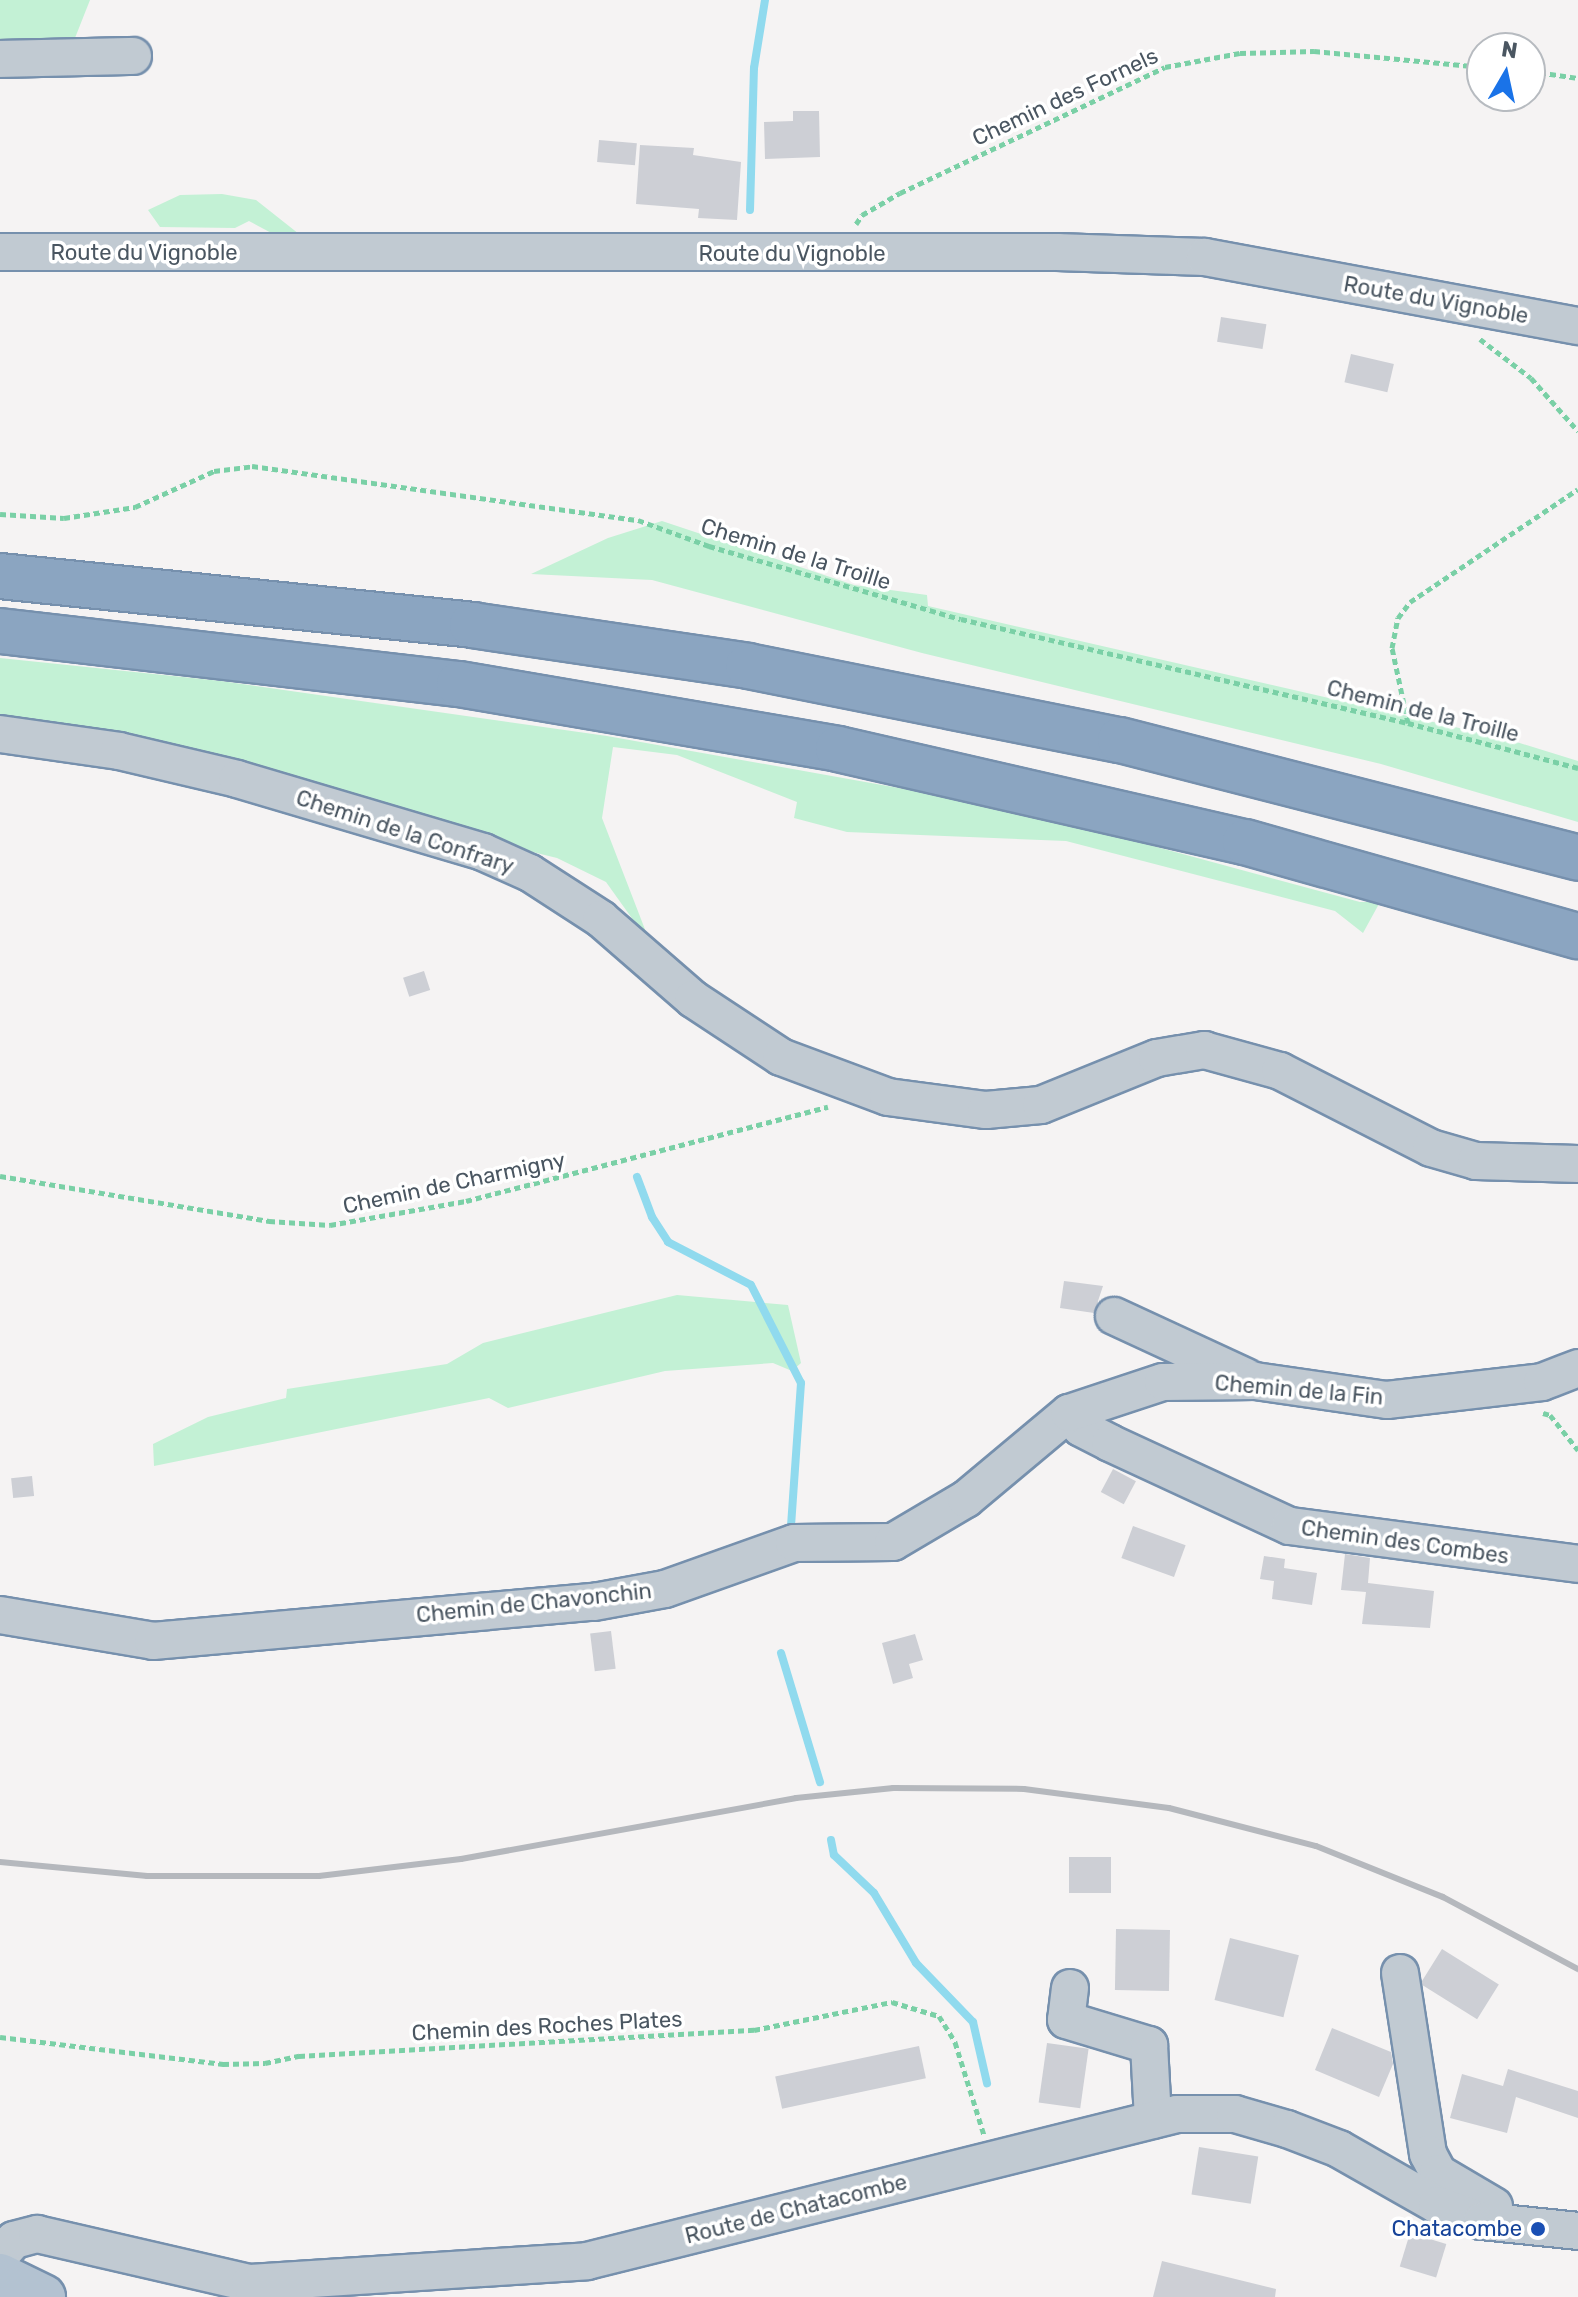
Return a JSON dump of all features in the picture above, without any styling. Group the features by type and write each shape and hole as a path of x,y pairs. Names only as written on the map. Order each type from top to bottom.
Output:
{"highway":[{"path":"0,576 456,623 763,669 1134,743 1578,858"},
{"path":"0,631 459,684 838,749 1245,842 1578,936"}],"main road":[{"path":"0,2276 43,2297"}],"street":[{"path":"0,59 133,56"},
{"name":"Route du Vignoble","path":"0,252 847,255 1057,252 1205,257 1578,326"},
{"name":"Chemin de la Confrary","path":"2,735 119,751 237,779 483,852 530,873 601,919 693,999 781,1057 857,1088 986,1110 1041,1105 1157,1058 1204,1050 1280,1071 1431,1148 1476,1161 1578,1164"},
{"path":"1114,1316 1255,1381"},
{"name":"Chemin de la Fin","path":"1069,1413 1163,1382 1255,1381 1387,1400 1542,1382 1578,1368"},
{"name":"Chemin des Combes","path":"1069,1413 1081,1428 1110,1443 1290,1526 1578,1564"},
{"name":"Chemin de Chavonchin","path":"0,1615 153,1641 594,1602 665,1589 794,1543 893,1542 966,1499 1069,1413"},
{"path":"1400,1973 1428,2154 1438,2173 1465,2193 1538,2229"},
{"path":"1070,1988 1066,2020 1149,2045 1153,2120"},
{"name":"Route de Chatacombe","path":"0,2256 14,2240 37,2234 250,2283 587,2261 1153,2120 1235,2114 1339,2149 1437,2205 1482,2221 1578,2231"}],"path":[{"name":"Chemin des Fornels","path":"847,255 849,237 862,215 1165,67 1240,53 1314,51 1466,65"},
{"path":"1546,73 1578,78"},
{"path":"1479,338 1531,378 1578,431"},
{"name":"Chemin de la Troille","path":"0,514 64,518 135,507 214,471 252,466 414,485 638,520 709,546 961,619 1408,723 1578,768"},
{"path":"1408,723 1392,648 1398,618 1410,602 1578,489"},
{"name":"Chemin de Charmigny","path":"0,1176 269,1221 330,1225 466,1201 810,1113 857,1088"},
{"path":"1531,1411 1550,1415 1578,1450"},
{"name":"Chemin des Roches Plates","path":"0,2037 223,2064 265,2063 299,2056 754,2030 892,2002 915,2005 939,2016 955,2042 992,2161"}],"green space":[{"path":"0,0 90,0 73,43 0,49"},
{"path":"222,194 256,200 299,234 277,236 249,221 235,228 160,227 148,210 180,195"},
{"path":"662,521 854,585 927,595 928,606 1507,739 1578,761 1578,822 1381,764 922,653 652,580 531,574 608,538"},
{"path":"0,658 221,681 607,736 910,790 1120,837 1360,902 1380,902 1363,933 1335,911 1066,841 847,832 794,818 797,802 677,755 613,747 602,818 651,945 606,882 557,858 0,721"},
{"path":"677,1295 788,1305 801,1363 792,1371 773,1363 665,1371 508,1408 489,1398 154,1466 153,1444 208,1417 286,1398 287,1389 447,1364 483,1343"}],"building":[{"path":"793,111 819,111 820,157 765,159 764,122 793,121"},
{"path":"599,140 637,143 635,165 597,162"},
{"path":"640,145 694,148 693,155 741,162 737,220 698,218 699,209 636,204"},
{"path":"1221,317 1266,324 1263,349 1217,342"},
{"path":"1351,354 1394,364 1387,392 1344,382"},
{"path":"424,971 430,990 409,997 403,978"},
{"path":"1064,1281 1103,1286 1094,1313 1060,1308"},
{"path":"1113,1469 1136,1481 1124,1504 1101,1492"},
{"path":"32,1476 34,1496 13,1498 11,1478"},
{"path":"1133,1526 1186,1545 1174,1577 1121,1558"},
{"path":"1345,1554 1370,1558 1368,1583 1434,1591 1430,1628 1362,1624 1366,1592 1341,1590"},
{"path":"1264,1556 1285,1559 1284,1568 1317,1573 1312,1605 1272,1599 1274,1581 1260,1579"},
{"path":"611,1631 616,1669 595,1671 590,1634"},
{"path":"915,1634 923,1660 909,1664 913,1678 893,1684 882,1643"},
{"path":"1069,1857 1111,1857 1111,1893 1069,1893"},
{"path":"1116,1929 1170,1930 1169,1991 1115,1990"},
{"path":"1230,1938 1299,1955 1283,2017 1215,2000"},
{"path":"1442,1949 1499,1985 1477,2019 1420,1984"},
{"path":"1332,2028 1391,2052 1393,2064 1379,2097 1315,2070"},
{"path":"1047,2043 1089,2049 1080,2108 1039,2102"},
{"path":"919,2046 926,2078 782,2109 775,2077"},
{"path":"1508,2069 1578,2091 1578,2118 1516,2097 1507,2133 1450,2118 1462,2074 1503,2086"},
{"path":"1199,2147 1258,2156 1251,2204 1191,2194"},
{"path":"1410,2233 1446,2244 1436,2278 1400,2266"},
{"path":"1162,2261 1276,2289 1275,2297 1153,2297"}],"waterway":[{"path":"750,210 754,68 765,0"},
{"path":"637,1177 652,1217 668,1242 751,1285 801,1383 791,1527"},
{"path":"781,1653 820,1782"},
{"path":"831,1840 834,1855 874,1893 916,1963 973,2022 987,2083"}],"railway":[{"path":"0,1862 147,1876 319,1876 461,1859 796,1798 893,1788 1024,1789 1169,1808 1316,1846 1443,1897 1578,1969"}],"place":[{"name":"Chatacombe","path":"1538,2229"}]}
